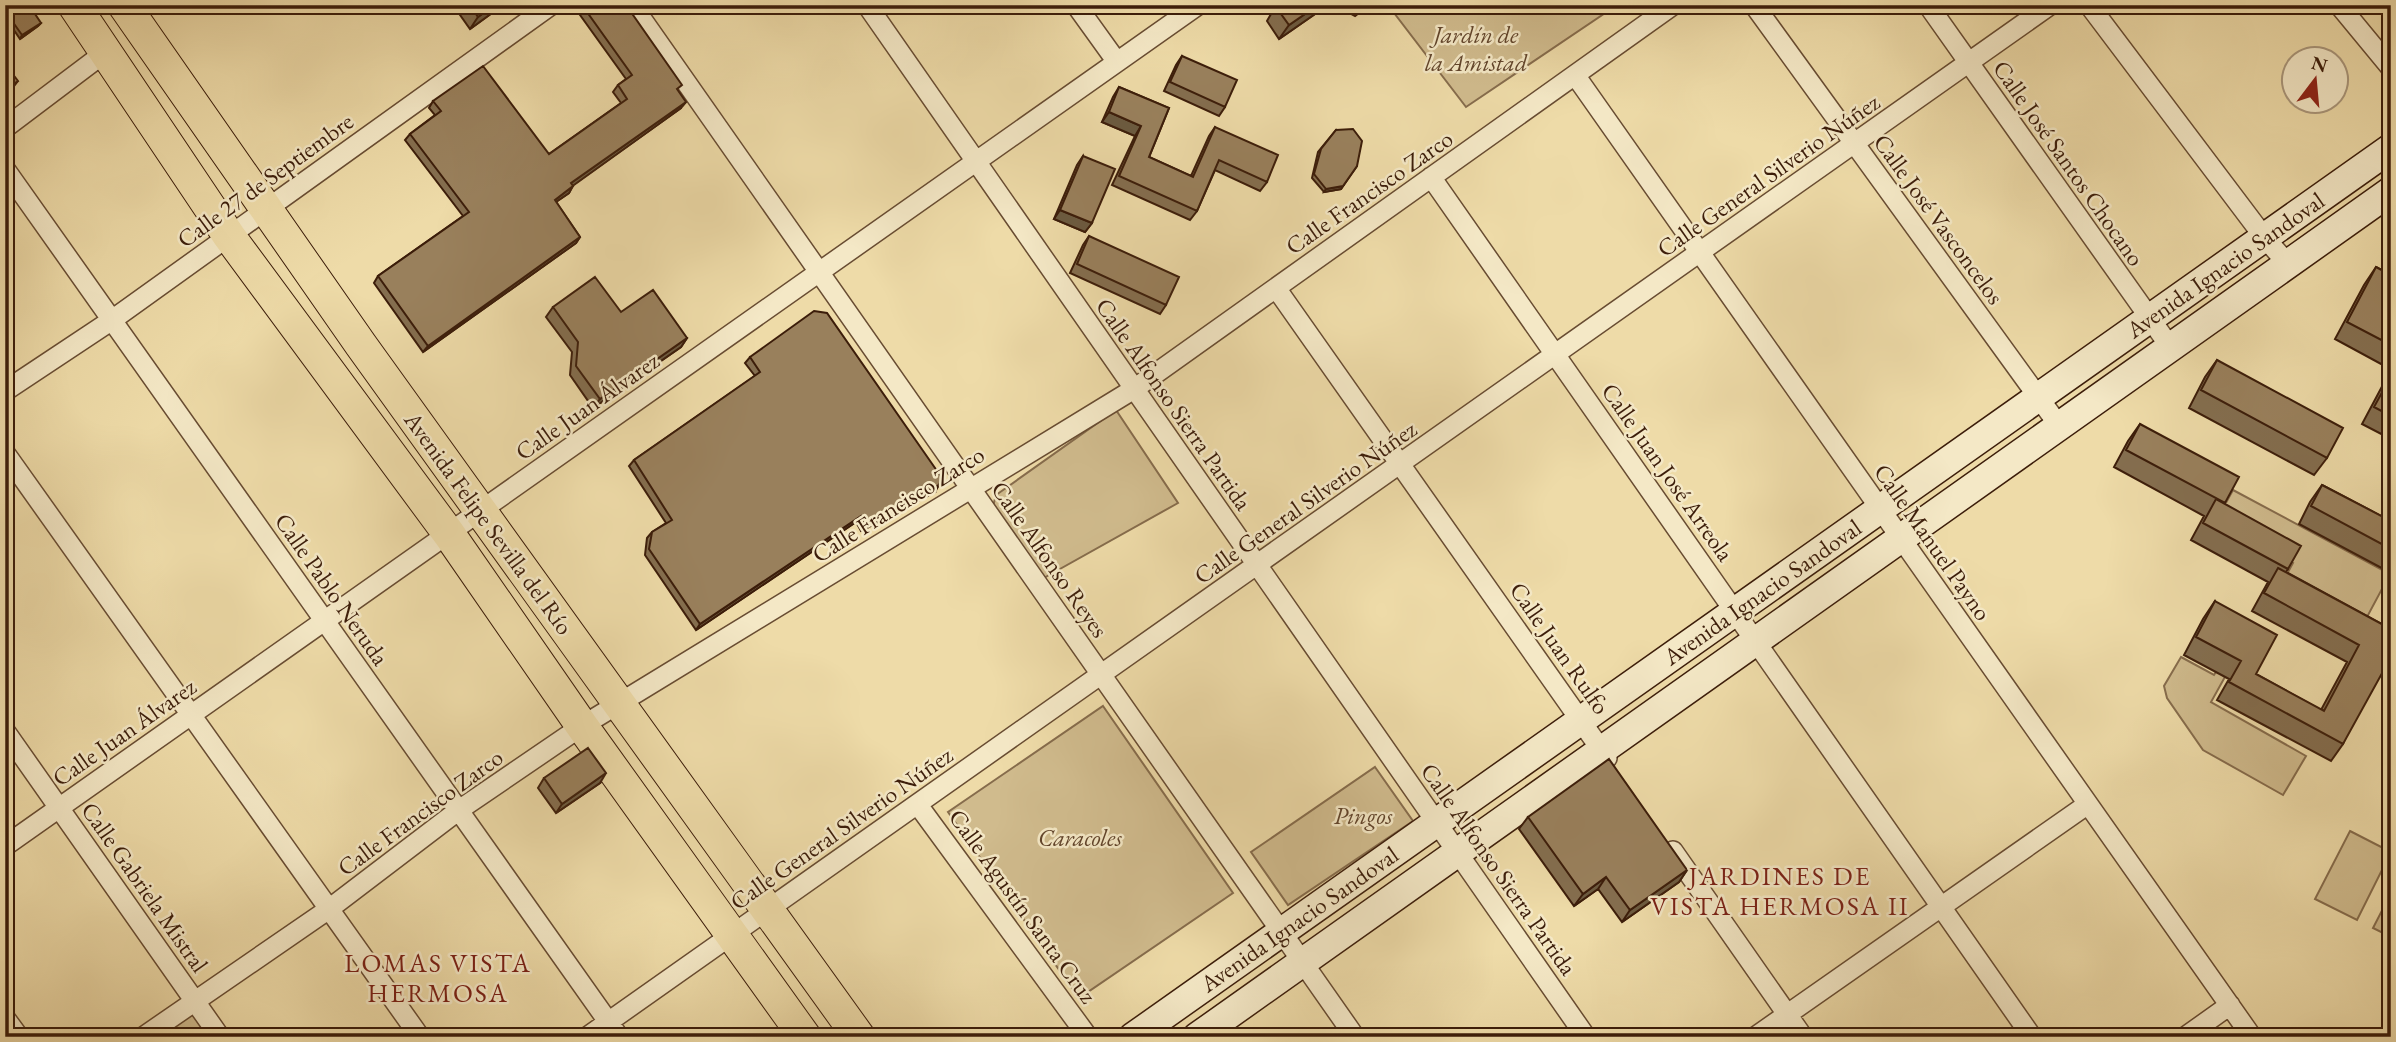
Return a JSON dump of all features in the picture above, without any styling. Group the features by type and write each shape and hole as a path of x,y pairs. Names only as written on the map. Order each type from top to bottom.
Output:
{"main road":[{"name":"Avenida Felipe Sevilla del Río","path":"74,5 229,236 449,534 582,726 805,1037"},
{"name":"Avenida Felipe Sevilla del Río","path":"124,5 265,210 859,1037"},
{"name":"Avenida Ignacio Sandoval","path":"1133,1037 2391,148"},
{"name":"Avenida Ignacio Sandoval","path":"1197,1037 2391,191"}],"street":[{"name":"Calle 27 de Septiembre","path":"5,391 112,320 551,5"},
{"name":"Calle Alfonso Reyes","path":"632,5 1355,1037"},
{"name":"Calle Alfonso Sierra Partida","path":"867,5 1586,1037"},
{"path":"1076,5 1117,62"},
{"name":"Calle Juan Álvarez","path":"5,846 1198,5"},
{"name":"Calle Francisco Zarco","path":"143,1037 329,909 458,810 582,726 1134,389 1673,5"},
{"name":"Calle José Vasconcelos","path":"1754,5 2060,427"},
{"name":"Calle José Santos Chocano","path":"1928,5 2171,348"},
{"name":"Calle General Silverio Núñez","path":"587,1037 613,1029 732,934 2050,5"},
{"path":"2089,5 2264,237 2288,264"},
{"path":"2339,5 2391,68"},
{"path":"5,128 107,51"},
{"name":"Calle Manuel Payno","path":"1575,75 2252,1037"},
{"name":"Calle Pablo Neruda","path":"5,169 613,1029"},
{"name":"Calle Juan José Arreola","path":"1431,177 2032,1037"},
{"name":"Calle Juan Rulfo","path":"1276,288 1618,774"},
{"path":"5,453 420,1037"},
{"name":"Calle Gabriela Mistral","path":"5,731 220,1037"},
{"path":"1755,1037 2088,804"},
{"name":"Calle Agustín Santa Cruz","path":"918,805 1088,1037"},
{"path":"1658,831 1803,1037"},
{"path":"2185,1037 2230,1006"},
{"path":"5,1018 19,1037"}],"green space":[{"name":"Jardín de la Amistad","path":"1388,5 1617,5 1466,107"},
{"path":"1116,410 1178,503 1042,579 993,506 996,495"},
{"path":"2233,490 2390,574 2359,632 2279,589 2293,563 2216,521"},
{"path":"2181,657 2214,675 2223,661 2231,666 2211,702 2306,756 2283,795 2203,750 2167,698 2164,686"},
{"name":"Caracoles","path":"1103,706 1233,893 1079,998 948,812"},
{"name":"Pingos","path":"1375,767 1413,821 1288,905 1251,852"},
{"path":"2350,831 2391,852 2357,920 2315,899"},
{"path":"2391,893 2391,937 2373,928"},
{"path":"194,1012 212,1037 159,1037"}],"building":[{"path":"5,5 29,5 41,23 22,35 5,11"},
{"path":"470,5 494,5 478,17"},
{"path":"582,5 626,5 682,85 677,89 686,102 571,183 573,186 555,200 580,237 428,346 378,276 469,212 410,134 441,111 433,101 483,66 549,154 627,99 618,85 632,75"},
{"path":"1318,5 1289,25 1276,7"},
{"path":"1182,56 1237,80 1225,107 1170,82"},
{"path":"5,64 18,81 5,90"},
{"path":"1119,87 1169,108 1149,157 1193,177 1215,127 1278,155 1267,182 1219,160 1197,211 1119,176 1141,126 1109,112"},
{"path":"1353,129 1362,141 1357,166 1343,186 1326,189 1314,174 1321,149 1336,130"},
{"path":"1083,156 1115,169 1092,223 1060,210"},
{"path":"1089,236 1179,277 1166,305 1077,264"},
{"path":"2376,267 2391,275 2391,345 2347,322"},
{"path":"595,277 621,312 653,290 687,338 600,399 576,366 578,342 553,307"},
{"path":"814,311 827,313 942,478 939,485 865,525 861,516 700,624 649,549 652,532 672,520 634,460 760,372 750,357"},
{"path":"2217,360 2343,428 2327,458 2201,390"},
{"path":"2391,376 2391,416 2374,407"},
{"path":"2140,424 2239,477 2225,503 2126,450"},
{"path":"2322,485 2391,521 2391,549 2311,506"},
{"path":"2216,499 2301,546 2288,569 2203,523"},
{"path":"2278,568 2391,629 2391,657 2343,744 2229,682 2241,661 2196,637 2215,601 2277,635 2256,674 2324,711 2359,645 2264,593"},
{"path":"588,748 606,773 562,804 544,778"},
{"path":"1609,759 1687,870 1630,910 1606,877 1583,894 1528,817"}],"district":[{"name":"JARDINES DE VISTA HERMOSA II","path":"1780,891"},
{"name":"LOMAS VISTA HERMOSA","path":"438,978"}]}
